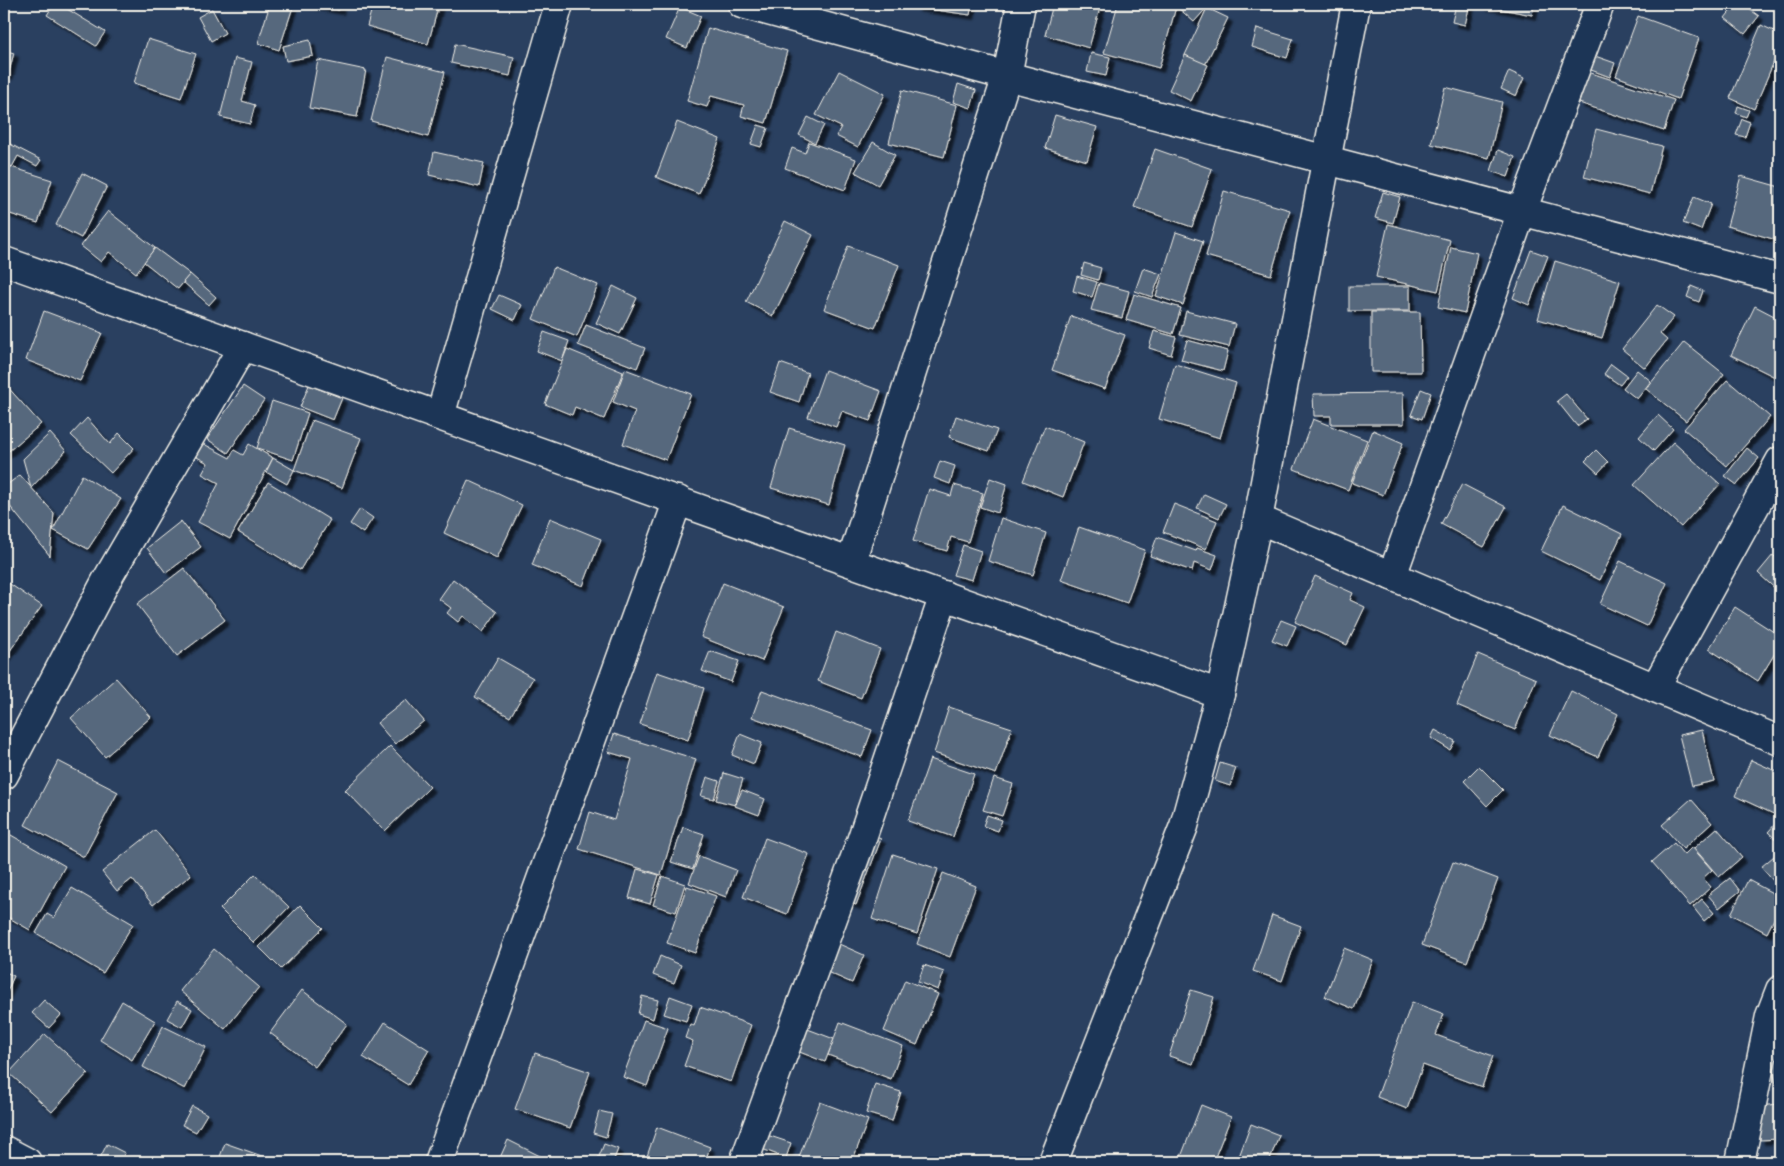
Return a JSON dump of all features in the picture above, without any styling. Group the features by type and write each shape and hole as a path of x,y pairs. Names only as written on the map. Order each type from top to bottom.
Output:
{"street":[{"path":"440,416 559,4"},
{"path":"742,4 1007,76 1780,279"},
{"path":"851,562 1007,76 1022,4"},
{"path":"1053,1162 1184,826 1220,694 1258,519 1356,4"},
{"path":"1392,576 1522,211 1600,4"},
{"path":"4,260 1220,694"},
{"path":"4,775 106,581 243,346"},
{"path":"1655,688 1780,461"},
{"path":"439,1162 678,500"},
{"path":"1258,519 1780,741"},
{"path":"744,1162 861,841 944,595"},
{"path":"1740,1162 1770,1016 1780,990"},
{"path":"4,1150 27,1162"}],"building":[{"path":"54,4 59,4 105,32 96,46 47,15"},
{"path":"270,4 282,4 293,7 279,50 258,43"},
{"path":"306,4 340,4 339,10"},
{"path":"373,4 439,4 428,44 367,26"},
{"path":"916,4 972,4 970,15 915,7"},
{"path":"1053,4 1101,4 1089,48 1045,35"},
{"path":"1118,4 1165,4 1176,7 1159,68 1104,53"},
{"path":"1174,4 1210,4 1194,22"},
{"path":"1456,4 1470,4 1465,25 1452,22"},
{"path":"1481,4 1534,4 1532,15"},
{"path":"1736,4 1742,4 1759,16 1745,34 1725,18"},
{"path":"680,7 701,16 687,48 666,39"},
{"path":"1207,8 1228,18 1205,65 1185,55"},
{"path":"212,9 225,33 211,41 198,17"},
{"path":"1638,16 1699,38 1678,99 1616,76"},
{"path":"1761,25 1780,34 1780,47 1754,109 1730,98"},
{"path":"708,28 787,51 766,123 741,116 744,105 711,96 707,107 687,101"},
{"path":"1257,28 1293,39 1287,58 1252,47"},
{"path":"148,39 196,54 181,98 134,83"},
{"path":"310,40 313,56 286,61 283,46"},
{"path":"455,44 514,57 510,76 451,63"},
{"path":"4,50 14,53 8,75 4,74"},
{"path":"1091,53 1110,57 1106,76 1087,72"},
{"path":"1185,55 1208,65 1191,101 1169,90"},
{"path":"1595,56 1615,63 1610,77 1591,70"},
{"path":"387,57 445,72 428,137 371,121"},
{"path":"235,58 252,62 242,101 255,105 250,124 220,117"},
{"path":"318,60 366,70 357,117 309,108"},
{"path":"839,71 885,94 858,147 836,136 841,127 816,115"},
{"path":"1509,71 1524,78 1516,96 1501,89"},
{"path":"1588,72 1674,100 1664,131 1579,103"},
{"path":"958,84 976,90 971,108 953,102"},
{"path":"1445,87 1502,102 1489,158 1431,144"},
{"path":"902,90 957,105 944,157 889,143"},
{"path":"1738,106 1749,110 1746,117 1736,113"},
{"path":"1055,115 1097,127 1087,161 1045,148"},
{"path":"808,117 824,125 815,143 799,135"},
{"path":"1742,119 1750,122 1745,137 1736,135"},
{"path":"677,122 720,139 699,194 656,177"},
{"path":"758,125 768,128 761,147 751,144"},
{"path":"1596,129 1662,146 1650,194 1584,177"},
{"path":"809,142 856,159 845,190 785,168 792,148 805,153"},
{"path":"873,142 895,155 878,185 855,172"},
{"path":"8,143 41,160 37,166 18,156 12,167 4,163 4,151"},
{"path":"1155,149 1212,169 1192,227 1134,207"},
{"path":"1498,150 1515,157 1508,177 1491,171"},
{"path":"434,152 484,163 479,187 429,175"},
{"path":"5,165 52,180 38,223 4,212"},
{"path":"82,173 107,186 81,238 56,225"},
{"path":"1741,176 1780,187 1780,241 1727,226"},
{"path":"1224,191 1290,210 1271,275 1206,256"},
{"path":"1383,192 1400,197 1393,223 1375,218"},
{"path":"1694,197 1711,204 1701,230 1683,223"},
{"path":"108,211 155,248 136,273 109,252 101,262 81,246"},
{"path":"785,221 813,235 773,316 746,302"},
{"path":"1388,224 1450,240 1438,291 1376,277"},
{"path":"1176,232 1203,241 1183,305 1156,296"},
{"path":"848,246 899,265 875,328 824,309"},
{"path":"1451,247 1477,253 1465,313 1438,307"},
{"path":"155,248 190,274 178,289 144,262"},
{"path":"1531,250 1548,256 1529,305 1513,298"},
{"path":"1555,261 1620,281 1602,338 1538,319"},
{"path":"1084,263 1101,268 1098,280 1081,275"},
{"path":"554,267 598,285 577,337 533,319"},
{"path":"1143,268 1161,274 1152,297 1135,291"},
{"path":"190,274 216,297 209,305 183,282"},
{"path":"1077,276 1097,282 1092,297 1073,291"},
{"path":"1099,283 1129,291 1122,318 1091,310"},
{"path":"613,286 637,298 620,334 596,323"},
{"path":"1349,286 1410,286 1410,311 1349,311"},
{"path":"1691,286 1703,291 1699,302 1687,297"},
{"path":"1134,294 1181,308 1173,334 1126,320"},
{"path":"499,295 522,305 515,320 492,309"},
{"path":"1657,305 1674,317 1660,334 1667,340 1645,368 1622,349"},
{"path":"1755,306 1780,319 1779,379 1731,355"},
{"path":"44,311 102,333 80,381 26,360"},
{"path":"1186,311 1235,324 1229,347 1180,335"},
{"path":"1371,312 1420,312 1421,372 1371,372"},
{"path":"1071,316 1125,335 1105,389 1052,370"},
{"path":"586,325 645,348 637,368 578,345"},
{"path":"1154,331 1176,337 1171,355 1149,348"},
{"path":"544,332 569,341 562,361 537,351"},
{"path":"1187,340 1228,351 1223,371 1181,360"},
{"path":"1684,342 1724,374 1686,421 1646,389"},
{"path":"567,349 623,372 604,419 575,407 572,415 545,404"},
{"path":"780,363 808,373 799,402 770,392"},
{"path":"1175,364 1236,383 1220,438 1159,419"},
{"path":"1611,364 1627,376 1620,385 1604,374"},
{"path":"625,369 691,394 666,460 623,444 635,411 613,402"},
{"path":"825,370 881,391 870,421 842,411 836,427 808,417"},
{"path":"1637,370 1651,381 1637,399 1623,388"},
{"path":"1727,380 1770,417 1727,466 1684,429"},
{"path":"4,383 41,424 4,455"},
{"path":"309,385 342,398 333,420 300,407"},
{"path":"243,386 264,400 228,453 207,439"},
{"path":"1421,389 1431,393 1422,419 1411,415"},
{"path":"1403,393 1404,424 1331,424 1331,416 1314,416 1313,394"},
{"path":"1566,394 1587,419 1577,426 1557,401"},
{"path":"272,401 308,413 293,460 257,448"},
{"path":"1658,415 1673,429 1654,451 1639,437"},
{"path":"956,416 997,430 989,451 949,437"},
{"path":"87,418 110,444 119,433 134,448 111,473 71,435"},
{"path":"1313,419 1367,440 1348,490 1294,469"},
{"path":"312,420 361,438 342,488 294,470"},
{"path":"1045,426 1084,442 1063,497 1023,481"},
{"path":"789,428 845,445 829,505 771,488"},
{"path":"1373,430 1403,443 1383,495 1352,483"},
{"path":"50,433 66,451 31,488 23,459"},
{"path":"1673,442 1720,484 1681,527 1634,485"},
{"path":"202,443 230,458 234,450 243,455 249,444 273,458 230,539 198,522 219,483 202,474 208,463 195,456"},
{"path":"1747,448 1759,458 1737,485 1725,476"},
{"path":"1596,450 1608,462 1598,473 1585,461"},
{"path":"273,458 294,470 287,484 266,472"},
{"path":"940,461 955,466 950,484 934,478"},
{"path":"20,475 54,513 50,556 4,499 4,487"},
{"path":"82,475 121,499 88,549 53,530"},
{"path":"990,478 1007,484 998,513 980,507"},
{"path":"468,480 522,505 497,558 444,533"},
{"path":"268,482 330,520 300,570 238,532"},
{"path":"1462,484 1506,507 1484,547 1441,524"},
{"path":"954,485 983,493 968,542 951,537 947,551 913,541 929,489 951,496"},
{"path":"1204,494 1226,504 1219,518 1197,508"},
{"path":"1174,504 1217,521 1206,549 1163,532"},
{"path":"1563,505 1622,534 1600,580 1541,551"},
{"path":"360,509 373,518 363,533 350,524"},
{"path":"550,518 601,539 583,586 532,565"},
{"path":"1001,518 1046,533 1033,575 988,561"},
{"path":"181,521 201,547 166,573 147,548"},
{"path":"1079,527 1145,550 1127,603 1061,580"},
{"path":"1157,537 1196,551 1197,548 1217,555 1212,570 1194,563 1192,571 1150,556"},
{"path":"963,545 981,551 972,580 953,575"},
{"path":"1773,555 1780,562 1780,593 1758,573"},
{"path":"1620,561 1667,583 1647,626 1600,604"},
{"path":"184,568 225,620 177,656 137,604"},
{"path":"1315,576 1353,593 1350,600 1365,607 1347,645 1295,622"},
{"path":"453,579 497,612 483,632 463,616 458,622 447,613 451,608 439,599"},
{"path":"4,580 42,606 4,659"},
{"path":"723,583 784,607 762,661 701,637"},
{"path":"1735,607 1780,636 1780,645 1758,681 1709,649"},
{"path":"1281,620 1296,626 1287,646 1272,640"},
{"path":"836,632 880,649 861,698 818,681"},
{"path":"710,651 739,661 731,682 702,671"},
{"path":"1478,654 1536,679 1515,730 1457,705"},
{"path":"498,658 533,678 510,717 475,697"},
{"path":"657,672 704,688 688,740 640,724"},
{"path":"116,678 151,717 105,757 71,718"},
{"path":"762,690 872,730 862,757 752,717"},
{"path":"1571,691 1618,714 1598,757 1550,735"},
{"path":"406,700 424,721 395,744 377,723"},
{"path":"949,707 1012,728 996,774 934,753"},
{"path":"1435,730 1455,741 1450,750 1431,738"},
{"path":"1702,730 1714,781 1692,786 1679,735"},
{"path":"614,734 696,759 661,875 579,849 590,812 614,820 632,759 608,752"},
{"path":"740,734 762,743 754,764 732,755"},
{"path":"390,746 430,787 385,831 345,790"},
{"path":"930,759 974,774 953,837 908,821"},
{"path":"1751,760 1780,773 1780,817 1735,796"},
{"path":"58,761 118,792 84,857 25,825"},
{"path":"1220,763 1236,768 1230,786 1215,781"},
{"path":"1479,766 1503,790 1487,806 1464,781"},
{"path":"724,773 743,779 735,805 716,800"},
{"path":"707,777 719,781 714,799 701,796"},
{"path":"994,778 1013,784 1002,816 983,810"},
{"path":"742,790 765,799 759,815 735,806"},
{"path":"1691,799 1712,823 1683,849 1662,825"},
{"path":"987,815 1002,820 998,831 983,826"},
{"path":"1778,821 1780,823 1780,843 1768,832"},
{"path":"683,827 704,834 693,869 671,862"},
{"path":"1717,828 1742,857 1719,877 1694,848"},
{"path":"155,830 191,875 153,905 132,879 117,891 102,872"},
{"path":"4,831 65,866 30,930 4,915"},
{"path":"866,833 881,839 856,905 841,900"},
{"path":"765,838 809,854 787,914 743,897"},
{"path":"1674,843 1684,855 1692,847 1712,870 1703,878 1711,887 1690,906 1652,862"},
{"path":"1780,851 1780,880 1776,884 1761,867"},
{"path":"893,854 938,869 917,934 872,919"},
{"path":"699,856 736,870 726,897 689,883"},
{"path":"1453,862 1498,879 1467,962 1422,945"},
{"path":"637,869 659,875 650,904 629,898"},
{"path":"943,873 976,886 950,957 917,944"},
{"path":"255,874 289,907 254,943 220,909"},
{"path":"662,876 685,884 676,912 653,905"},
{"path":"1730,878 1740,891 1719,908 1708,895"},
{"path":"1748,880 1780,897 1780,907 1767,933 1731,914"},
{"path":"687,886 716,896 695,953 667,943"},
{"path":"72,888 133,924 103,973 36,933 47,914 54,918"},
{"path":"1702,899 1714,913 1704,921 1693,907"},
{"path":"300,905 323,928 281,969 259,947"},
{"path":"1272,915 1301,926 1282,981 1253,971"},
{"path":"839,944 864,955 852,983 827,972"},
{"path":"1344,948 1373,960 1354,1009 1325,997"},
{"path":"214,949 259,987 225,1029 180,991"},
{"path":"660,956 681,965 674,983 653,975"},
{"path":"924,965 944,972 938,990 918,982"},
{"path":"4,971 14,976 4,998"},
{"path":"905,980 938,994 917,1045 884,1031"},
{"path":"302,990 347,1024 315,1067 270,1033"},
{"path":"1191,990 1214,997 1193,1064 1169,1056"},
{"path":"642,996 658,1000 653,1019 638,1014"},
{"path":"670,996 692,1004 686,1021 664,1014"},
{"path":"44,1000 61,1015 49,1028 32,1013"},
{"path":"122,1001 155,1021 132,1060 100,1040"},
{"path":"177,1001 192,1009 182,1027 167,1019"},
{"path":"1412,1002 1444,1014 1436,1035 1493,1056 1482,1087 1423,1065 1407,1109 1377,1097"},
{"path":"700,1007 751,1025 731,1082 684,1066 693,1041 685,1038 690,1024 694,1026"},
{"path":"644,1020 668,1028 647,1086 623,1077"},
{"path":"385,1022 429,1050 408,1085 363,1057"},
{"path":"840,1022 903,1046 891,1079 828,1055"},
{"path":"163,1026 206,1047 185,1089 143,1067"},
{"path":"805,1028 834,1039 825,1062 797,1051"},
{"path":"45,1034 88,1073 52,1112 9,1073"},
{"path":"535,1053 590,1072 570,1128 515,1109"},
{"path":"1780,1058 1780,1104 1771,1060"},
{"path":"875,1084 901,1092 892,1121 866,1113"},
{"path":"820,1102 868,1120 852,1162 813,1162 799,1157"},
{"path":"1779,1104 1780,1139 1760,1140 1758,1106"},
{"path":"1201,1105 1231,1117 1213,1162 1179,1162"},
{"path":"192,1106 207,1114 196,1132 182,1125"},
{"path":"599,1111 612,1114 606,1137 593,1133"},
{"path":"1251,1124 1279,1135 1269,1162 1237,1162"},
{"path":"657,1127 710,1147 705,1162 645,1162"},
{"path":"767,1135 791,1143 786,1158 762,1149"},
{"path":"508,1140 552,1162 498,1162"},
{"path":"225,1143 276,1161 276,1162 218,1162"},
{"path":"107,1144 125,1153 121,1162 98,1162"},
{"path":"604,1144 618,1149 613,1162 598,1159"}]}
